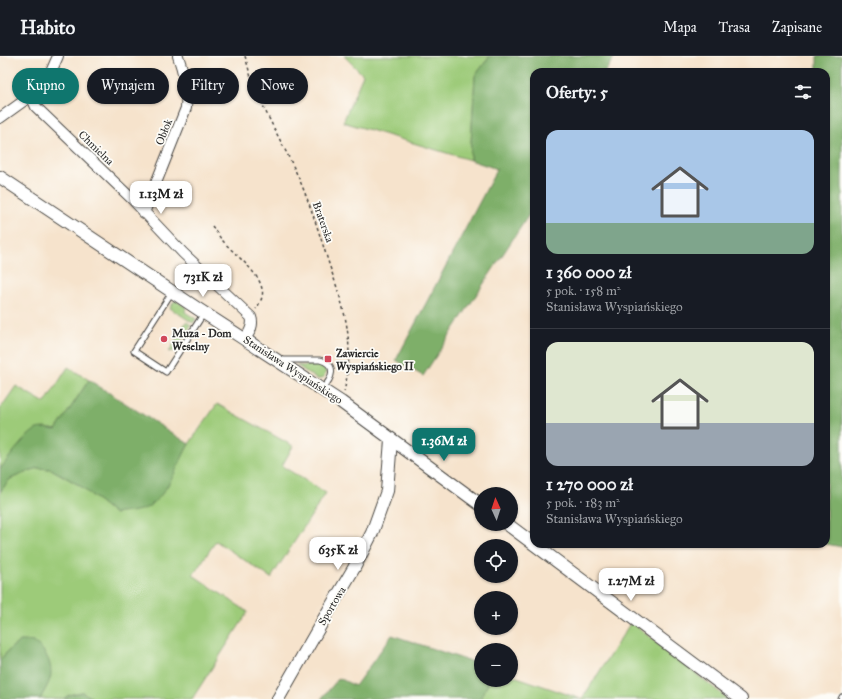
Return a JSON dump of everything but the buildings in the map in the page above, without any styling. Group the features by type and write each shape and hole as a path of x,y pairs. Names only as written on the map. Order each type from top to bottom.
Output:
{"street":[{"path":"53,68 58,56"},
{"name":"Obłok","path":"144,213 186,108 187,99 184,77 178,56"},
{"path":"0,118 20,104"},
{"name":"Chmielna","path":"35,104 132,199 182,253 251,317"},
{"name":"Stanisława Wyspiańskiego","path":"0,177 172,292 342,402 391,440 474,500"},
{"path":"245,339 253,322 251,317"},
{"name":"Sportowa","path":"278,699 354,568 372,533 387,491 391,440"},
{"path":"516,531 530,541"},
{"path":"539,548 741,699"}],"lane":[{"path":"172,292 134,351 166,372 204,313"},
{"path":"278,360 325,361 331,369 332,375 330,381 322,389"}],"path":[{"name":"Braterska","path":"245,56 254,85 300,182 321,238 343,306 348,330 349,356 342,402"},
{"path":"212,226 222,240 252,271 260,283 262,294 260,303 251,317"}],"green space":[{"path":"344,56 490,56 475,76 470,160 343,122 363,75"},
{"path":"490,56 615,56 608,68 530,68 530,213 423,376 396,360 497,169 470,160 475,76"},
{"path":"817,56 842,56 842,547 830,545 830,68 817,68"},
{"path":"175,300 186,307 185,312 196,319 193,323 170,308"},
{"path":"186,322 191,325 175,351 169,352"},
{"path":"320,364 326,371 322,379 317,379 296,365 305,366"},
{"path":"68,367 89,380 56,430 45,428 27,437 0,469 0,409 16,386 45,403"},
{"path":"89,380 189,444 166,488 160,496 146,508 115,514 79,485 51,469 37,468 10,479 0,492 0,469 23,441 37,429 44,428 56,430"},
{"path":"217,404 293,446 282,466 326,493 271,578 216,541 193,575 248,612 192,699 94,699 82,692 69,695 63,699 40,699 44,690 11,648 0,660 0,492 10,479 37,468 51,469 79,485 115,514 179,462 189,444"},
{"path":"631,622 728,699 582,699"},
{"path":"392,635 474,663 474,687 486,687 480,699 321,699 339,678 355,686"},
{"path":"20,641 33,642 45,653 51,669 49,682 40,699 0,699 0,660"},
{"path":"518,677 581,699 480,699 486,687 518,687"},
{"path":"82,692 94,699 63,699 69,695"}],"place":[{"name":"Muza - Dom Weselny","path":"164,339"},
{"name":"Zawiercie Wyspiańskiego II","path":"328,359"}]}
